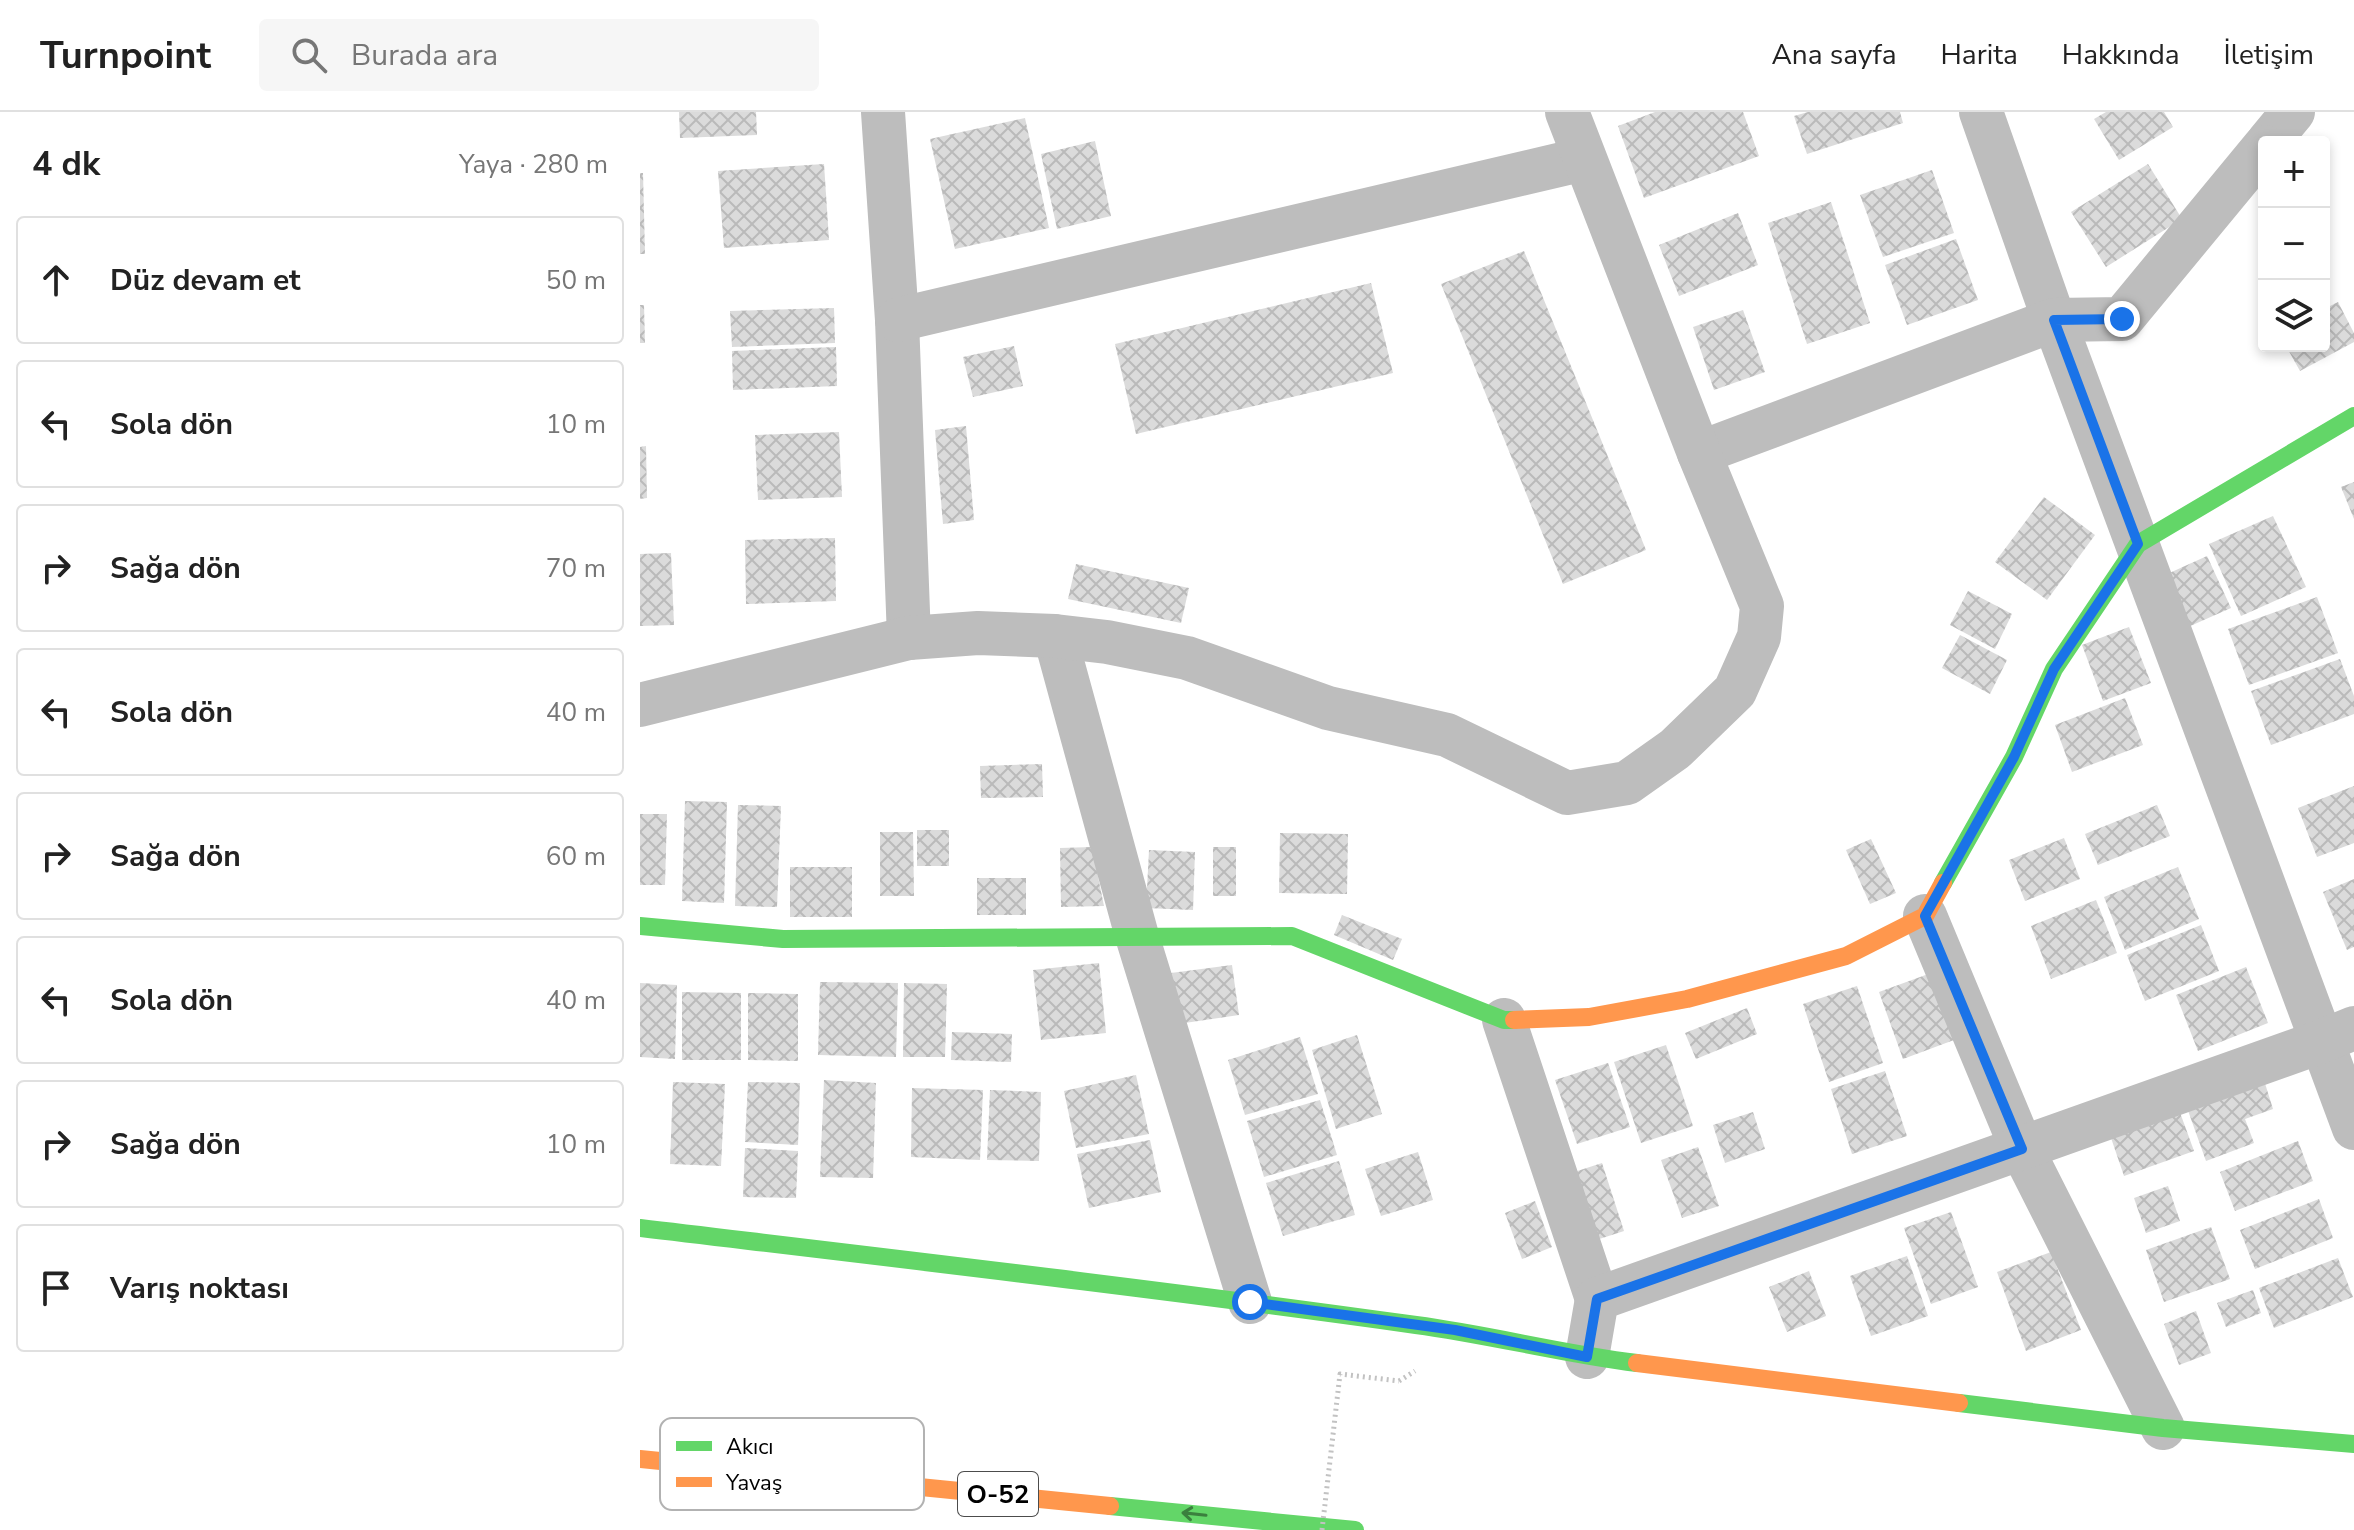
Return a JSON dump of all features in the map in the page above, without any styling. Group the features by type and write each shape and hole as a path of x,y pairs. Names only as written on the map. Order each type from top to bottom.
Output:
{"main road":[{"path":"640,926 783,939 1292,936 1504,1020 1589,1017 1687,999 1846,956 1925,916 2014,757 2054,669 2138,544 2354,416"},
{"path":"640,1228 1250,1302 1455,1330 1587,1357 2163,1428 2354,1444"},
{"name":"O-52","path":"640,1459 660,1461"},
{"name":"O-52","path":"924,1487 1355,1530"}],"street":[{"path":"883,112 897,320 909,638"},
{"path":"640,705 909,638 978,633 1055,636 1107,642 1187,658 1328,708 1447,735 1567,793 1627,783 1675,749 1735,691 1759,637 1762,606 1699,453 1567,112"},
{"path":"1981,112 2054,320 2138,544 2337,1035 2354,1128"},
{"path":"2273,136 2293,112"},
{"path":"1699,453 2054,320 2122,319 2258,154"},
{"path":"897,320 1584,159"},
{"path":"1055,636 1137,936 1250,1302"},
{"path":"1925,916 2022,1149 2163,1428"},
{"path":"1504,1020 1597,1299 1587,1357"},
{"path":"1597,1299 2337,1035"}],"path":[{"path":"1322,1530 1340,1374 1399,1381"}],"building":[{"path":"679,112 756,112 757,135 680,138"},
{"path":"1655,112 1743,112 1759,156 1644,198 1618,126"},
{"path":"1808,112 1900,112 1903,123 1807,154 1794,116"},
{"path":"2106,112 2164,112 2173,127 2119,160 2094,119"},
{"path":"1025,118 1049,228 955,249 930,139"},
{"path":"1095,141 1111,216 1057,229 1041,154"},
{"path":"824,164 829,240 724,248 718,171"},
{"path":"2148,164 2182,219 2106,267 2071,212"},
{"path":"1932,170 1954,233 1883,257 1860,195"},
{"path":"640,173 643,173 645,254 640,254"},
{"path":"1831,202 1870,323 1807,344 1768,223"},
{"path":"1738,213 1758,265 1679,296 1659,245"},
{"path":"1956,239 1978,300 1907,325 1885,265"},
{"path":"1524,251 1646,550 1563,584 1441,284"},
{"path":"1371,283 1393,373 1136,434 1115,344"},
{"path":"2338,302 2354,333 2354,342 2300,371 2289,352 2330,352 2330,306"},
{"path":"640,305 644,305 645,343 640,343"},
{"path":"834,308 835,343 732,347 730,311"},
{"path":"1743,310 1765,372 1714,390 1693,327"},
{"path":"1014,346 1023,386 973,397 963,357"},
{"path":"836,347 837,386 733,390 732,351"},
{"path":"966,426 974,520 943,524 935,430"},
{"path":"839,432 842,497 758,500 755,435"},
{"path":"646,446 647,498 640,499 640,447"},
{"path":"2354,482 2354,519 2341,487"},
{"path":"2044,497 2095,535 2047,600 1995,562"},
{"path":"2273,516 2306,587 2241,616 2209,544"},
{"path":"835,538 836,601 746,604 745,540"},
{"path":"671,553 674,625 640,626 640,554"},
{"path":"2207,556 2231,608 2188,627 2165,575"},
{"path":"1076,564 1189,588 1181,623 1068,599"},
{"path":"1968,591 2012,614 1995,649 1950,625"},
{"path":"2317,597 2338,653 2249,685 2228,629"},
{"path":"2129,627 2151,683 2103,701 2082,645"},
{"path":"1960,635 2007,660 1990,694 1942,668"},
{"path":"2340,659 2354,696 2354,714 2271,745 2251,691"},
{"path":"2125,698 2143,745 2072,772 2055,725"},
{"path":"1042,764 1043,797 981,798 980,766"},
{"path":"2354,786 2354,843 2317,857 2298,808"},
{"path":"685,801 727,802 724,903 682,901"},
{"path":"738,805 781,806 777,907 735,906"},
{"path":"2157,805 2170,836 2098,865 2085,834"},
{"path":"640,814 667,814 665,885 640,885"},
{"path":"917,830 949,830 949,866 917,866"},
{"path":"880,832 913,832 914,896 880,896"},
{"path":"1280,833 1348,834 1347,894 1279,893"},
{"path":"2064,838 2080,879 2025,901 2009,860"},
{"path":"1871,839 1896,893 1870,904 1846,850"},
{"path":"1092,847 1104,906 1061,907 1060,848"},
{"path":"1213,847 1236,847 1236,896 1213,896"},
{"path":"1149,850 1195,852 1193,910 1146,908"},
{"path":"790,867 852,867 852,917 790,917"},
{"path":"2178,867 2199,919 2125,950 2104,897"},
{"path":"977,878 1026,878 1026,915 977,915"},
{"path":"2354,879 2354,947 2347,950 2323,892"},
{"path":"2096,900 2117,953 2051,979 2031,926"},
{"path":"1342,915 1402,939 1393,960 1334,935"},
{"path":"2201,925 2219,971 2145,1001 2127,955"},
{"path":"1099,963 1106,1033 1041,1040 1033,970"},
{"path":"1232,965 1239,1015 1178,1024 1171,973"},
{"path":"2246,967 2268,1023 2198,1051 2176,995"},
{"path":"1931,973 1954,1040 1903,1059 1879,992"},
{"path":"820,982 898,983 896,1057 818,1055"},
{"path":"640,983 677,985 675,1059 640,1057"},
{"path":"904,983 947,984 945,1057 903,1057"},
{"path":"1857,986 1883,1063 1829,1082 1803,1004"},
{"path":"682,992 741,993 741,1060 682,1060"},
{"path":"748,993 798,994 798,1061 748,1060"},
{"path":"1747,1008 1757,1034 1696,1059 1685,1033"},
{"path":"952,1032 1012,1034 1011,1062 951,1060"},
{"path":"1357,1035 1382,1114 1336,1129 1312,1050"},
{"path":"1300,1037 1318,1094 1245,1115 1228,1060"},
{"path":"1666,1045 1693,1126 1641,1143 1614,1062"},
{"path":"1608,1063 1630,1127 1577,1144 1555,1080"},
{"path":"1885,1071 1907,1136 1852,1154 1831,1089"},
{"path":"1136,1075 1149,1134 1076,1148 1064,1091"},
{"path":"2263,1077 2273,1109 2245,1119 2254,1143 2206,1161 2186,1105"},
{"path":"824,1080 876,1083 873,1178 820,1177"},
{"path":"673,1082 725,1084 721,1166 670,1164"},
{"path":"748,1082 800,1083 798,1145 745,1142"},
{"path":"912,1088 983,1090 980,1160 911,1157"},
{"path":"990,1090 1041,1092 1039,1161 987,1160"},
{"path":"1320,1100 1337,1155 1264,1177 1247,1121"},
{"path":"2178,1107 2194,1151 2124,1176 2109,1132"},
{"path":"1753,1112 1765,1149 1725,1163 1713,1125"},
{"path":"1150,1140 1161,1192 1089,1208 1077,1154"},
{"path":"2298,1141 2313,1181 2235,1211 2220,1172"},
{"path":"1698,1147 1719,1206 1682,1218 1661,1160"},
{"path":"745,1148 798,1151 796,1198 743,1197"},
{"path":"1418,1152 1433,1200 1381,1216 1365,1169"},
{"path":"1339,1161 1355,1215 1283,1236 1266,1183"},
{"path":"1602,1163 1624,1231 1587,1243 1565,1175"},
{"path":"2168,1186 2180,1221 2146,1233 2134,1198"},
{"path":"2319,1199 2333,1238 2255,1269 2240,1230"},
{"path":"1535,1201 1552,1247 1522,1259 1505,1213"},
{"path":"1951,1212 1978,1287 1931,1304 1904,1228"},
{"path":"2211,1227 2230,1279 2164,1302 2146,1250"},
{"path":"2051,1252 2081,1330 2026,1351 1997,1272"},
{"path":"1907,1256 1928,1316 1871,1336 1850,1276"},
{"path":"2338,1258 2353,1297 2274,1328 2259,1288"},
{"path":"1809,1271 1826,1316 1787,1332 1769,1287"},
{"path":"2253,1290 2261,1313 2226,1327 2217,1303"},
{"path":"2196,1311 2211,1353 2179,1365 2164,1324"}],"traffic: fast":[{"path":"1943,883 2014,757 2054,669 2138,544 2354,416"},
{"path":"640,926 783,939 1292,936 1504,1020 1514,1020"},
{"path":"640,1228 1319,1312 1444,1329 1637,1363"},
{"path":"1959,1403 2163,1428 2354,1444"},
{"path":"1110,1506 1355,1530"}],"traffic: slow":[{"path":"1514,1020 1589,1017 1687,999 1846,956 1925,916 1943,883"},
{"path":"1637,1363 1959,1403"},
{"path":"640,1459 660,1461"},
{"path":"924,1487 1110,1506"}],"route":[{"path":"1250,1302 1455,1330 1587,1357 1597,1299 2022,1149 1925,916 2014,757 2054,669 2138,544 2054,320 2122,319"}]}
